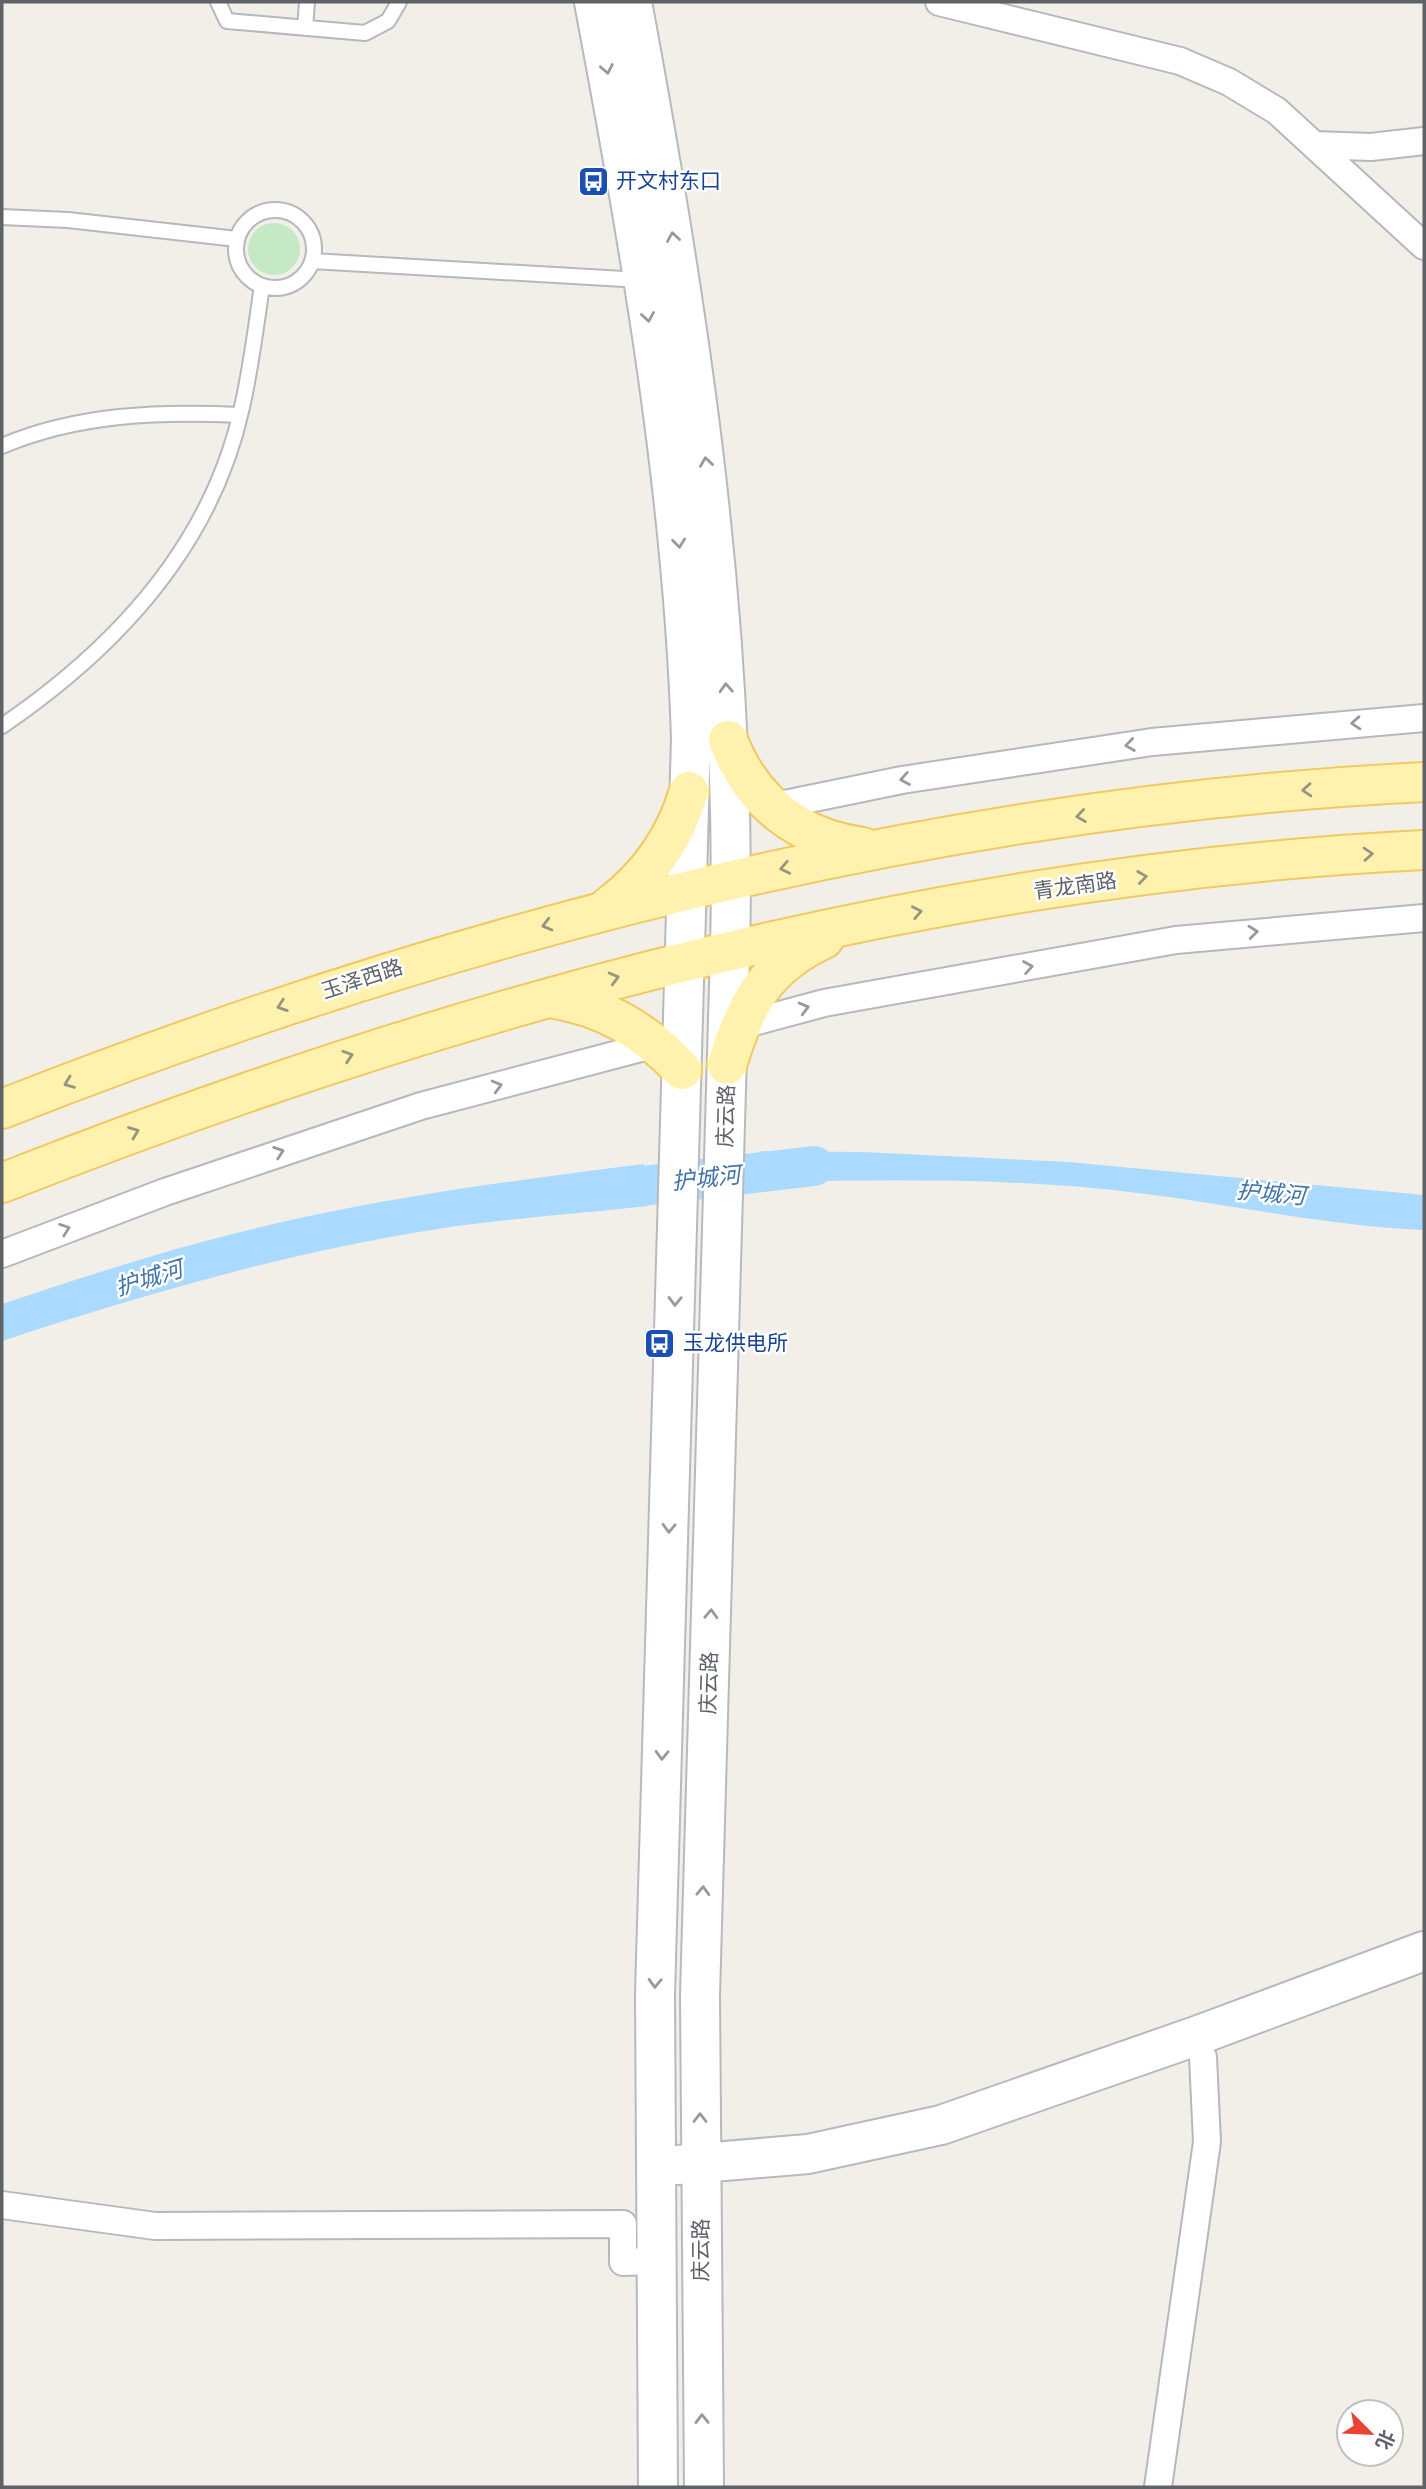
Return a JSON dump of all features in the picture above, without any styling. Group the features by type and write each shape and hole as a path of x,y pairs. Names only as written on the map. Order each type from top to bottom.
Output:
{"main road":[{"path":"728,740 744,776 769,807 801,830 831,842 863,847 906,844"},
{"path":"732,879 906,844 1160,805 1424,782"},
{"path":"606,909 652,865 675,830 689,791"},
{"name":"青龙南路","path":"730,950 858,923 1046,890 1168,873 1424,850"},
{"name":"玉泽西路","path":"2,1109 304,998 466,948 606,909 732,879"},
{"path":"727,1065 738,1026 757,992 781,965 810,946 858,923"},
{"path":"2,1183 312,1068 544,997 730,950"},
{"path":"544,997 567,1000 613,1016 669,1057"}],"street":[{"path":"594,2 643,281 683,580 691,738 685,961 669,1057 680,1128 655,1994 658,2487"},
{"name":"庆云路","path":"632,2 672,229 709,487 728,740 732,879 700,1995 704,2487"},
{"path":"939,2 1180,61 1254,96 1277,111 1424,246"},
{"path":"1314,145 1371,148 1424,141"},
{"path":"769,807 902,780 1115,747 1278,729 1424,718"},
{"path":"738,1026 824,1003 1175,940 1424,918"},
{"path":"2,1254 177,1188 396,1115 669,1057"},
{"path":"701,2175 941,2125 1183,2041 1424,1951"},
{"path":"655,2176 811,2176 905,2157 989,2133 1424,1974"},
{"path":"1158,2487 1207,2142 1203,2057"},
{"path":"2,2204 155,2226 623,2224 623,2262 656,2262"}],"lane":[{"path":"218,2 227,21 365,33 387,21 399,2"},
{"path":"305,28 307,2"},
{"path":"268,211 290,213 307,228 314,250 312,261 300,280 279,288 262,286 242,271 237,261 237,239 248,220 258,214 268,211"},
{"path":"2,218 68,220 237,239"},
{"path":"312,261 643,281"},
{"path":"2,726 98,651 155,590 199,523 221,473 240,415 262,286"},
{"path":"2,446 54,428 117,418 194,413 240,415"}],"green space":[{"path":"274,223 284,225 292,231 298,239 298,259 292,267 284,273 274,275 264,273 256,267 250,259 248,249 250,239 256,231 264,225"}],"water":[{"path":"761,1151 863,1152 1068,1162 1424,1195 1424,1230 1341,1223 1135,1192 1052,1185 927,1180 760,1182"},
{"path":"644,1164 648,1206 462,1225 350,1245 200,1281 2,1341 2,1304 196,1244 308,1216 404,1198"}],"waterway":[{"name":"护城河","path":"591,1192 814,1166"}],"place":[{"name":"开文村东口","path":"593,181"},
{"name":"玉龙供电所","path":"660,1343"}]}
